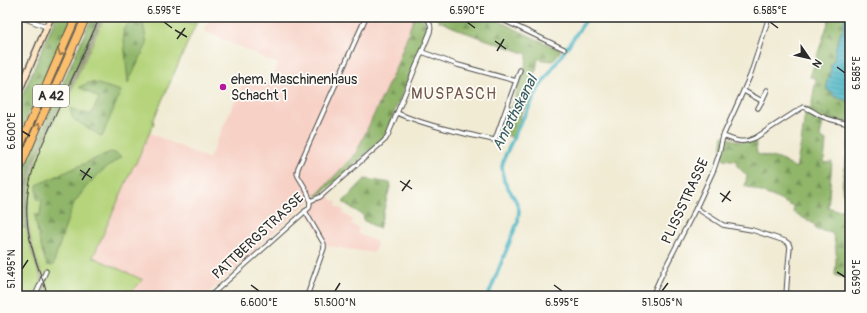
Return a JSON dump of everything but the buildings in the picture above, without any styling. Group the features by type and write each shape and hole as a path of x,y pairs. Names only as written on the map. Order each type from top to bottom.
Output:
{"highway":[{"name":"A 42","path":"17,153 76,17"},
{"name":"A 42","path":"17,174 86,17"}],"main road":[{"path":"17,96 51,17"}],"street":[{"path":"22,17 46,27"},
{"path":"310,201 309,196 298,176 298,168 366,17"},
{"name":"PATTBERGSTRASSE","path":"210,296 305,212 310,205 310,201 320,197 385,140 397,114 431,28 430,22 426,17"},
{"path":"497,17 564,49"},
{"name":"PLISSSTRASSE","path":"652,296 696,208 716,163 725,128 750,76 769,17"},
{"path":"422,52 458,65 516,81"},
{"path":"397,114 428,125 495,140 520,70"},
{"path":"758,108 767,90"},
{"path":"744,91 762,101"},
{"path":"723,136 740,142 747,141 755,138 801,108 806,108 821,116 850,124"},
{"path":"696,208 723,225 752,230 785,241 789,244 786,296"},
{"path":"305,212 324,244 324,248 307,296"},
{"path":"35,296 46,271"}],"shaded area":[{"path":"99,17 101,17 38,155 29,185 27,206 29,231 34,252 50,296 47,296 32,253 26,228 25,208 28,183 35,156"},
{"path":"102,17 104,17 65,104 63,104"},
{"path":"210,17 414,17 395,70 356,153 316,196 258,246 256,251 205,296 132,296 133,290 136,286 93,258 133,167 150,133 209,159 246,76 262,83 271,81 278,64 204,31"},
{"path":"331,193 331,199 337,202 336,206 345,211 343,213 353,220 351,224 359,228 357,233 377,242 374,253 327,246 308,213"}],"green space":[{"path":"56,17 72,17 17,141 17,108"},
{"path":"92,17 99,17 33,162 26,195 26,228 17,227 17,187"},
{"path":"101,17 63,104 65,104 104,17 177,17 192,24 195,17 199,17 153,121 154,123 93,257 143,280 133,290 131,295 127,296 50,296 36,258 29,228 28,204 31,179 38,155"},
{"path":"134,17 142,17 147,44 128,83 123,30"},
{"path":"414,17 421,17 424,20 427,26 427,33 385,135 320,195 316,196 356,153 395,70"},
{"path":"435,17 491,17 561,50 553,61 538,58 534,83 535,94 521,113 520,124 513,138 502,133 522,77 527,54 467,33 439,21"},
{"path":"830,17 845,17 843,29 836,46 834,59 831,65 830,77 827,80 827,90 832,92 834,96 850,102 850,123 826,117 811,109 816,78 810,77"},
{"path":"91,82 121,91 102,137 75,120 72,117 70,108 91,115 99,98 79,87"},
{"path":"806,107 836,121 823,122 820,137 826,141 824,163 832,162 828,207 839,210 850,207 850,278 835,275 836,248 832,233 817,230 814,224 793,212 794,207 774,197 745,186 747,176 737,166 737,161 724,159 721,154 723,136 740,142 755,138 757,154 779,159 796,168"},
{"path":"850,134 850,198 848,198 843,194 842,186"},
{"path":"110,152 121,157 102,171 86,187 74,203 53,266 47,265 35,215 40,215 42,200 37,199 37,185"},
{"path":"365,179 391,183 379,229 363,220 364,216 343,202"},
{"path":"17,227 26,228 32,253 47,296 17,296"}],"water":[{"path":"845,17 850,17 850,102 834,96 832,92 827,90 827,80 830,77 831,65 834,59 836,46 843,29"}],"waterway":[{"name":"Anrathskanal","path":"488,296 518,221 519,210 516,201 504,181 502,166 505,156 541,85 588,17"}],"railway":[{"path":"48,296 28,231 27,205 30,182 42,145 100,17"}],"place":[{"name":"ehem. Maschinenhaus Schacht 1","path":"223,87"}],"district":[{"name":"MUSPASCH","path":"454,94"}]}
